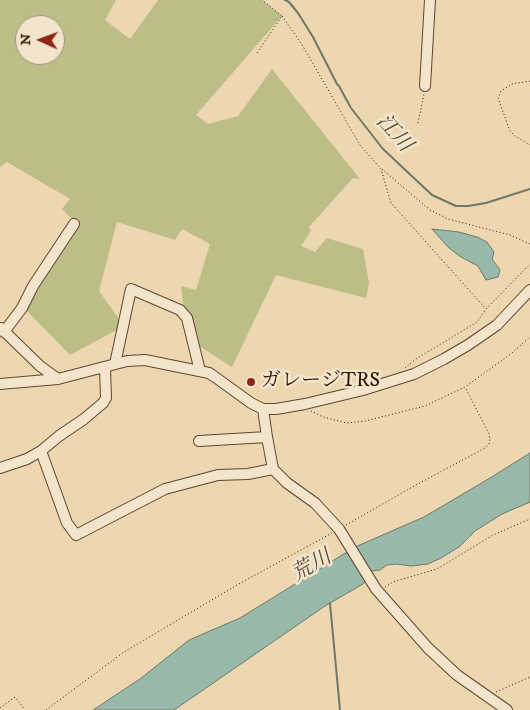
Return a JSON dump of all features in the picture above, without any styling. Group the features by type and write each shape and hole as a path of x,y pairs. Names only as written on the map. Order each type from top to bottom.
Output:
{"street":[{"path":"425,86 430,0"},
{"path":"58,379 40,366 2,330 22,308 33,286 74,224"},
{"path":"0,468 27,459 41,451 103,403 106,398 110,366 132,289 180,310 187,318 200,371"},
{"path":"0,384 58,379 127,361 145,360 209,373 216,376 251,404 263,409 276,409 305,404 363,390 414,374 444,359 496,325 530,290"},
{"path":"263,409 273,469 287,483 315,503 339,529 377,590 428,648 457,675 507,710"},
{"path":"199,441 267,437"},
{"path":"41,451 67,523 76,535 165,489 218,475 248,474 273,469"}],"path":[{"path":"262,0 282,16 301,43 360,145 382,169 430,210 448,219 510,235 530,244"},
{"path":"257,53 282,16"},
{"path":"530,81 512,84 501,91 498,98 510,131 530,145"},
{"path":"418,123 425,86"},
{"path":"382,169 391,203 486,309"},
{"path":"402,370 416,359 477,322 486,309 530,264"},
{"path":"305,404 311,411 323,417 347,423 393,415 425,406 465,387 512,353 530,337"},
{"path":"46,710 140,642 237,585 485,448 489,444 489,434 465,387"},
{"path":"377,590 393,582 438,569 493,535 530,519"},
{"path":"487,696 530,677"},
{"path":"0,708 15,698 25,710"}],"green space":[{"path":"0,0 116,0 105,20 130,39 158,0 262,0 282,16 196,115 208,124 238,116 272,69 360,179 353,178 309,227 311,231 301,246 315,252 327,238 363,249 369,283 366,298 276,275 232,367 196,344 194,324 184,313 181,286 196,290 210,244 182,229 175,240 117,222 99,291 124,326 70,355 23,307 76,223 62,209 70,199 7,162 0,167"}],"shaded area":[{"path":"432,229 459,232 487,242 494,252 492,259 500,270 498,277 486,280 478,266 449,248"},
{"path":"530,453 530,502 502,514 475,531 459,547 441,558 428,564 411,566 387,565 380,570 372,571 363,584 325,606 174,710 93,710 140,679 189,640 240,618 355,547 424,517"}],"waterway":[{"name":"江川","path":"285,0 298,13 313,37 351,108 383,149 432,195 456,206 468,206 486,203 530,189"},
{"path":"330,603 340,710"}],"place":[{"name":"ガレージTRS","path":"251,382"}],"water label":[{"name":"荒川","path":"312,567"}]}
